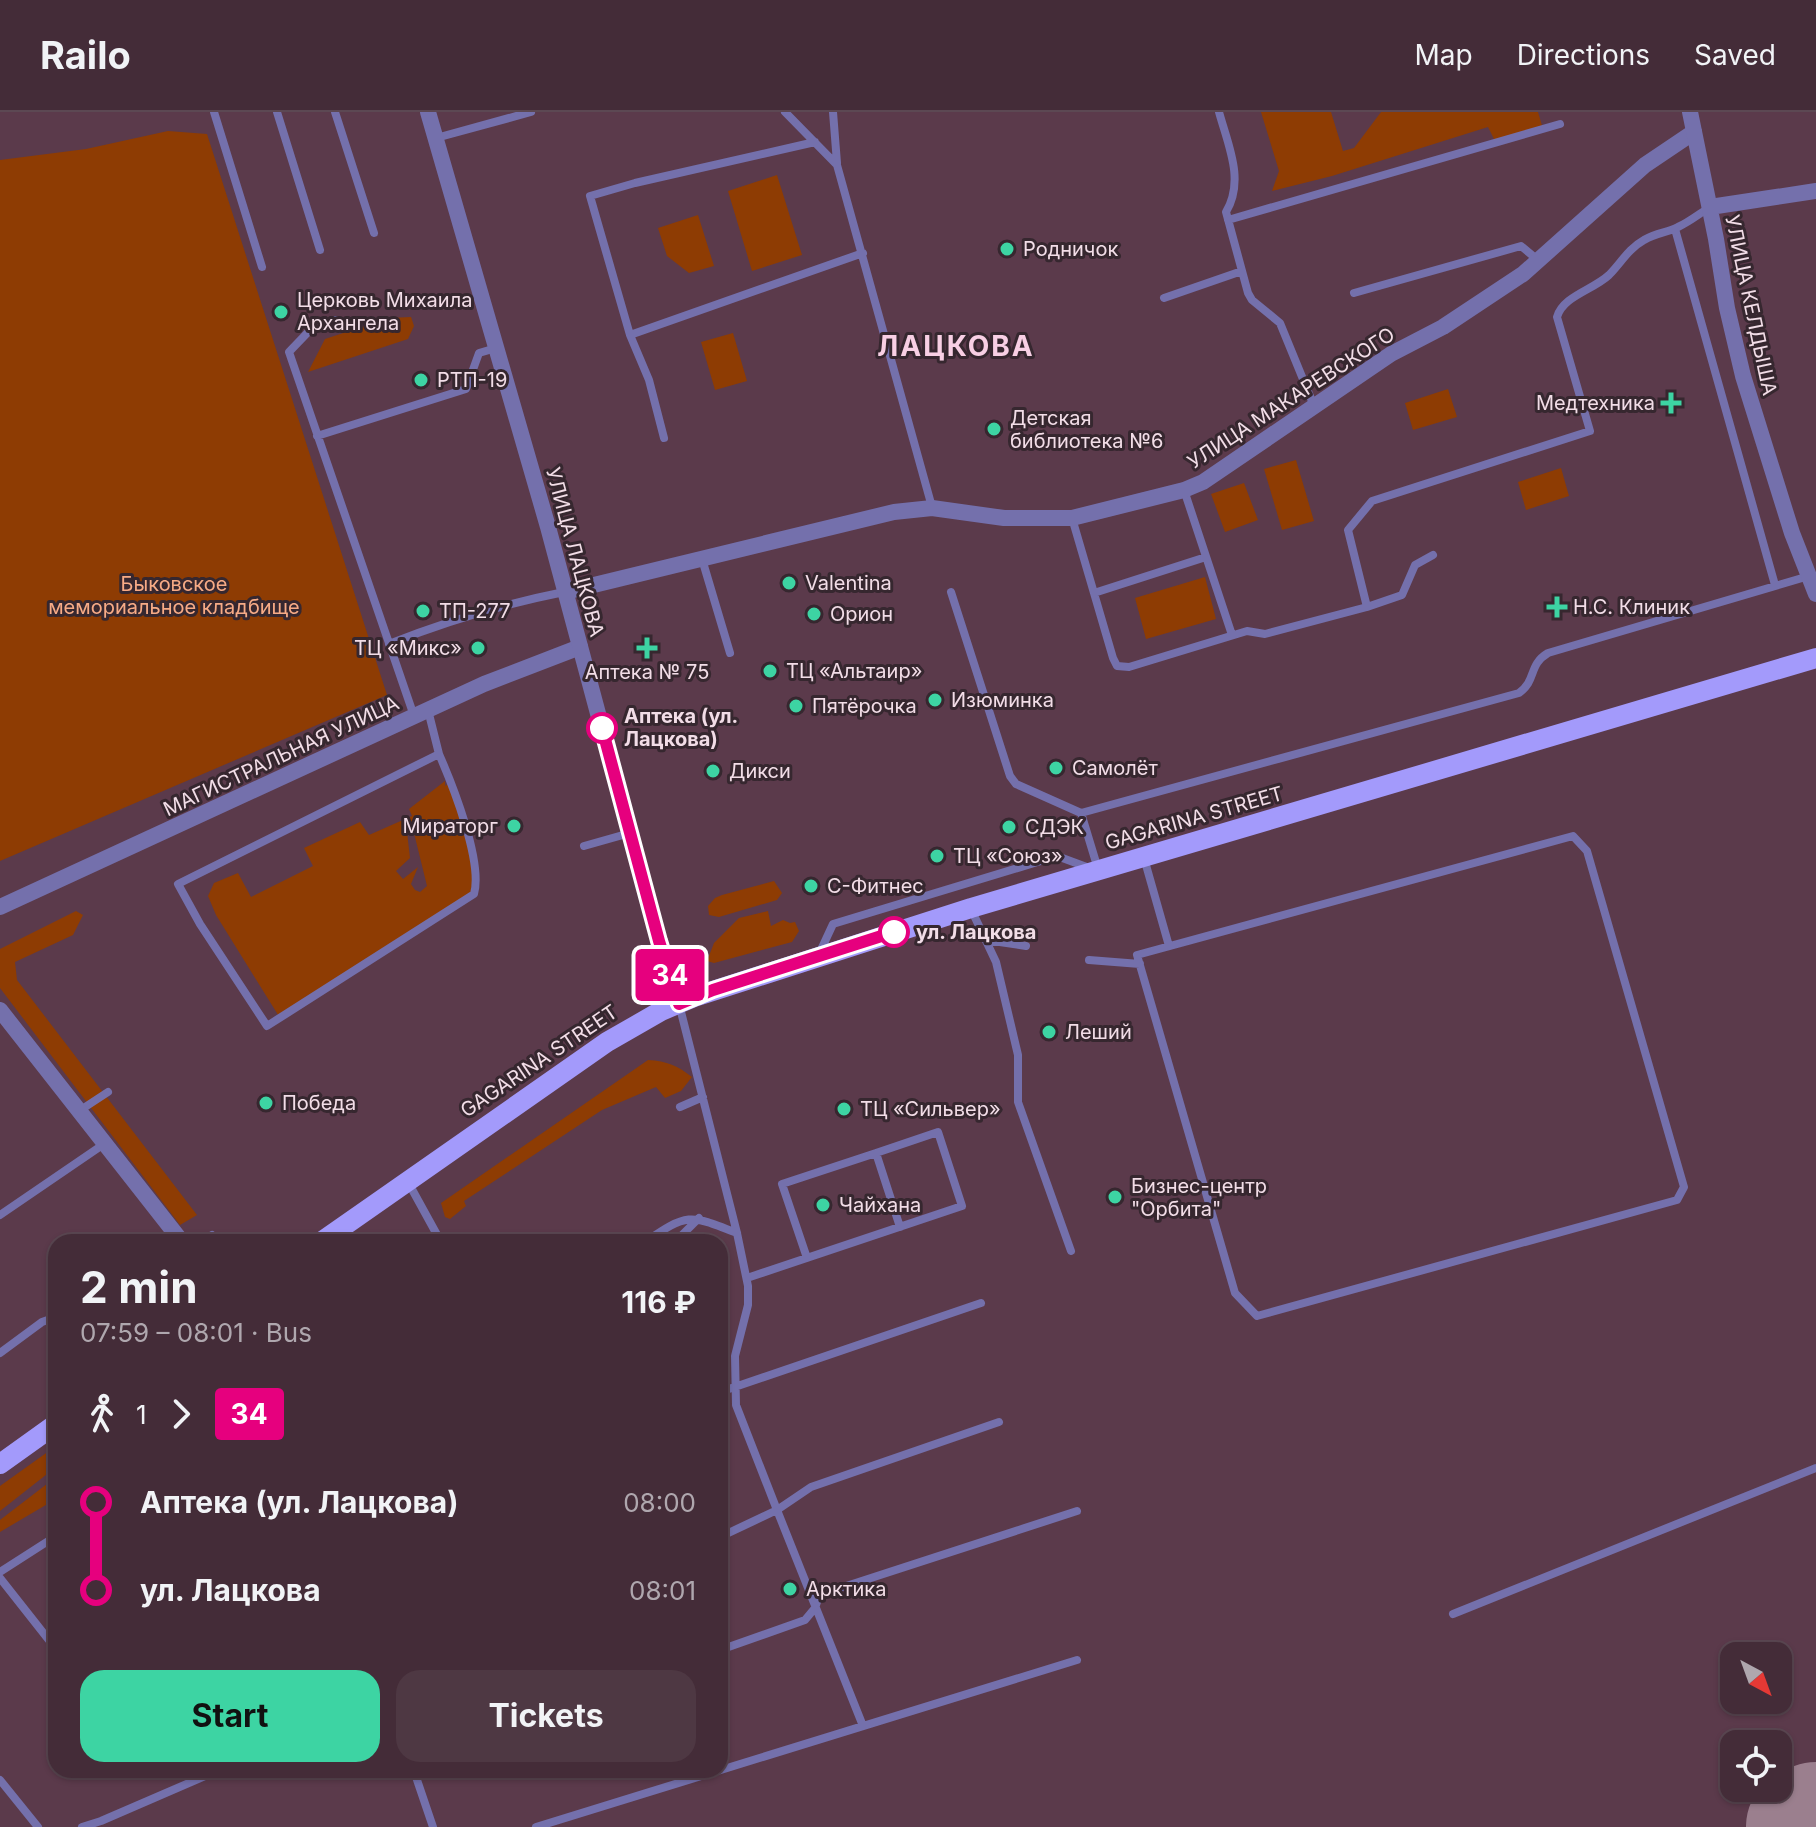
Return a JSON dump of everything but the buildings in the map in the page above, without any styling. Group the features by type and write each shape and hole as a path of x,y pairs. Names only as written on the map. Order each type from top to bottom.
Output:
{"main road":[{"name":"GAGARINA STREET","path":"332,1234 607,1042 679,1004 971,908 1816,658"},
{"path":"0,1464 48,1430"}],"street":[{"name":"УЛИЦА ЛАЦКОВА","path":"428,112 679,1004"},
{"name":"УЛИЦА КЕЛДЫША","path":"1690,112 1743,376 1771,472 1816,594"},
{"name":"УЛИЦА МАКАРЕВСКОГО","path":"565,592 894,512 932,508 1004,518 1072,518 1184,490 1221,470 1391,354 1443,327 1540,262 1632,176 1694,132"},
{"path":"1710,207 1816,191"},
{"name":"МАГИСТРАЛЬНАЯ УЛИЦА","path":"0,907 514,671 580,647"},
{"path":"0,1010 105,1144 169,1234"}],"lane":[{"path":"214,112 262,267"},
{"path":"277,112 320,250"},
{"path":"335,112 374,233"},
{"path":"436,138 531,112"},
{"path":"785,112 837,165"},
{"path":"833,112 837,165 932,508"},
{"path":"1219,112 1236,174 1231,204 1226,212 1242,271 1252,300 1280,323 1314,406"},
{"path":"1228,220 1560,124"},
{"path":"664,438 649,380 630,335 590,196 815,142"},
{"path":"1367,607 1348,530 1372,501 1590,431 1560,332 1558,312 1608,275 1622,257 1641,241 1661,230 1675,229 1710,207"},
{"path":"1675,229 1775,585"},
{"path":"1354,293 1521,246 1540,262"},
{"path":"630,335 863,253"},
{"path":"1164,298 1242,271"},
{"path":"336,320 312,328 289,352 389,644 452,781 478,880 474,894 267,1026 200,924 178,884 439,754"},
{"path":"317,436 466,389 479,353 496,348"},
{"path":"1184,490 1232,635"},
{"path":"1072,518 1117,666 1129,667 1247,631 1265,634 1402,595 1415,565 1433,555"},
{"path":"1094,593 1206,557"},
{"path":"702,559 730,653"},
{"path":"951,592 1010,776 1016,784 1081,813 1519,693 1527,687 1538,659 1548,653 1809,576"},
{"path":"389,644 499,606 565,592"},
{"path":"1081,813 1098,871"},
{"path":"584,846 630,833"},
{"path":"1573,836 1587,851 1684,1187 1677,1200 1257,1316 1235,1293 1137,955 1169,946 1573,836"},
{"path":"818,956 833,924 847,919 1057,856 1098,871"},
{"path":"1144,857 1169,946"},
{"path":"971,908 996,962 1018,1055 1018,1102 1071,1251"},
{"path":"986,940 1026,946"},
{"path":"1089,960 1140,964"},
{"path":"679,1004 747,1278 748,1305 735,1356 736,1405 863,1726"},
{"path":"79,1111 108,1092"},
{"path":"680,1107 703,1097"},
{"path":"747,1278 807,1258 900,1227 962,1206 938,1132 782,1184 807,1258"},
{"path":"0,1215 105,1144"},
{"path":"876,1153 900,1227"},
{"path":"407,1181 437,1234"},
{"path":"658,1234 681,1219 700,1218 737,1233"},
{"path":"683,1234 700,1218"},
{"path":"728,1389 981,1303"},
{"path":"0,1353 48,1320"},
{"path":"728,1533 777,1510 811,1487 999,1422"},
{"path":"1453,1614 1816,1468"},
{"path":"728,1647 805,1620 815,1608 819,1596 834,1590 1077,1511"},
{"path":"48,1545 0,1575 48,1635"},
{"path":"728,1768 1077,1660"},
{"path":"82,1827 200,1778"},
{"path":"419,1778 433,1827"},
{"path":"536,1827 695,1778"},
{"path":"0,1780 38,1827"}],"green space":[{"path":"1261,112 1331,112 1343,151 1354,148 1381,112 1538,112 1543,129 1496,143 1488,127 1332,176 1272,191 1279,171"},
{"name":"Быковское мемориальное кладбище","path":"168,131 207,134 387,695 0,861 0,160 86,149"},
{"path":"777,175 802,255 752,271 728,191"},
{"path":"698,215 714,266 689,273 667,256 658,228"},
{"path":"411,317 414,326 408,339 308,372 325,339 389,318"},
{"path":"733,333 747,381 715,390 701,342"},
{"path":"1448,389 1457,417 1413,430 1405,403"},
{"path":"1296,460 1314,521 1282,530 1264,469"},
{"path":"1561,468 1569,496 1526,510 1518,482"},
{"path":"1244,483 1258,520 1225,532 1211,494"},
{"path":"1205,577 1216,619 1146,639 1135,598"},
{"path":"445,781 445,786 452,781 475,863 474,894 280,1018 216,915 208,896 214,883 238,873 251,897 313,866 304,848 360,822 369,835 412,816 409,809","holes":["413,829 427,886 420,892 411,884 418,867 403,879 396,871 410,858 407,832"]},
{"path":"774,881 782,893 777,900 719,917 709,915 708,906 715,898"},
{"path":"76,911 83,915 73,935 15,962 17,980 197,1215 180,1225 0,988 0,949"},
{"path":"768,911 771,926 783,920 795,922 799,931 792,942 714,963 707,961 714,943 739,918"},
{"path":"648,1060 672,1065 692,1077 681,1091 665,1098 656,1087 602,1110 464,1201 466,1206 450,1219 445,1217 441,1203"},
{"path":"48,1452 48,1473 0,1511 0,1486"},
{"path":"48,1483 48,1504 0,1532 0,1520"}],"runway":[{"path":"1808,1827 1816,1824"}],"bus line":[{"name":"34","path":"602,728 679,1004 713,990 894,932"}],"place":[{"name":"Родничок","path":"1007,249"},
{"name":"Церковь Михаила Архангела","path":"281,312"},
{"name":"РТП-19","path":"421,380"},
{"name":"Медтехника","path":"1671,403"},
{"name":"Детская библиотека №6","path":"994,429"},
{"name":"Valentina","path":"789,583"},
{"name":"Н.С. Клиник","path":"1557,607"},
{"name":"ТП-277","path":"423,611"},
{"name":"Орион","path":"814,614"},
{"name":"ТЦ «Микс»","path":"478,648"},
{"name":"Аптека № 75","path":"647,648"},
{"name":"ТЦ «Альтаир»","path":"770,671"},
{"name":"Изюминка","path":"935,700"},
{"name":"Пятёрочка","path":"796,706"},
{"name":"Аптека (ул. Лацкова)","path":"602,728"},
{"name":"Самолёт","path":"1056,768"},
{"name":"Дикси","path":"713,771"},
{"name":"Мираторг","path":"514,826"},
{"name":"СДЭК","path":"1009,827"},
{"name":"ТЦ «Союз»","path":"937,856"},
{"name":"С-Фитнес","path":"811,886"},
{"name":"ул. Лацкова","path":"894,932"},
{"name":"Леший","path":"1049,1032"},
{"name":"Победа","path":"266,1103"},
{"name":"ТЦ «Сильвер»","path":"844,1109"},
{"name":"Бизнес-центр \"Орбита\"","path":"1115,1197"},
{"name":"Чайхана","path":"823,1205"},
{"name":"Арктика","path":"790,1589"}],"district":[{"name":"ЛАЦКОВА","path":"956,346"}]}
